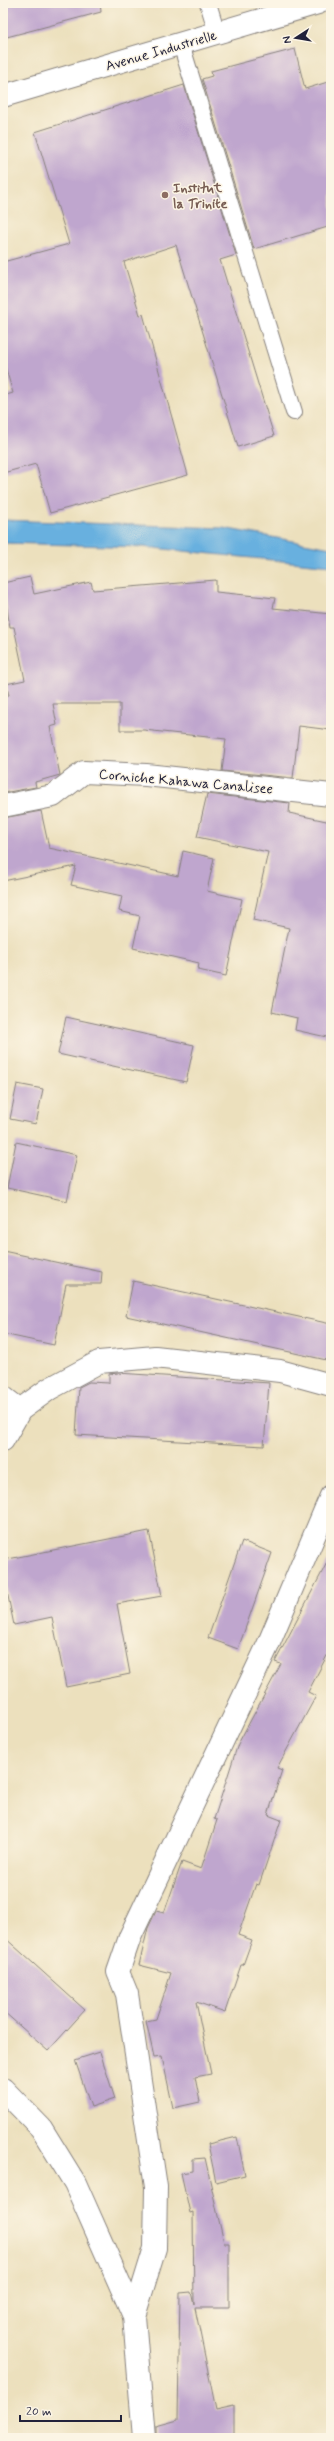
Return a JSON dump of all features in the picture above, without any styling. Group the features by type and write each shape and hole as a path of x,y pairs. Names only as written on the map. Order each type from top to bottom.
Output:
{"main road":[{"name":"Avenue Industrielle","path":"3,96 318,3"},
{"name":"Corniche Kahawa Canalisee","path":"3,806 53,796 84,772 146,775 331,795"},
{"path":"3,1440 20,1410 49,1388 99,1362 155,1357 280,1371 331,1385"},
{"path":"3,1397 20,1410"},
{"path":"134,2316 155,2248 156,2187 127,1994 118,1972 130,1937 268,1645 331,1496"},
{"path":"3,2088 41,2128 75,2183 134,2316 144,2438"}],"lane":[{"path":"208,3 217,33"},
{"path":"181,44 294,412"}],"water":[{"path":"3,520 223,528 331,548 331,566 143,547 3,543"}],"building":[{"path":"3,3 100,3 101,12 3,38"},
{"path":"295,49 305,89 331,81 331,226 254,249 202,79 212,76 211,71"},
{"path":"184,85 236,255 220,260 274,436 238,447 176,245 124,262 140,315 143,314 188,475 50,513 36,464 3,473 3,396 13,393 3,359 3,262 69,244 35,132"},
{"path":"30,577 34,594 91,582 93,590 216,580 216,592 275,598 273,608 331,614 331,730 299,726 293,778 222,771 226,739 144,730 120,730 120,704 53,704 57,725 50,727 60,775 35,782 36,787 3,793 3,696 9,695 6,684 25,680 14,627 10,627 3,583"},
{"path":"207,794 290,803 289,813 331,822 331,1038 295,1030 297,1018 272,1012 289,928 253,920 268,852 197,837"},
{"path":"41,811 49,848 178,876 183,851 214,858 207,891 242,899 226,976 198,970 199,963 133,948 140,916 119,911 122,896 71,885 76,866 3,881 3,818"},
{"path":"66,1017 194,1045 186,1082 58,1054"},
{"path":"17,1084 43,1089 36,1124 10,1119"},
{"path":"16,1142 77,1155 67,1201 7,1188"},
{"path":"3,1251 102,1272 101,1284 66,1284 54,1345 3,1334"},
{"path":"133,1281 331,1324 331,1361 126,1316"},
{"path":"118,1373 269,1383 264,1446 76,1435 79,1387 89,1382 109,1383 109,1374"},
{"path":"149,1531 162,1596 117,1604 130,1674 66,1687 52,1617 14,1625 3,1572 3,1560"},
{"path":"242,1541 272,1553 238,1649 208,1638"},
{"path":"331,1555 331,1648 308,1692 316,1696 277,1768 282,1770 268,1815 281,1820 259,1885 256,1884 238,1935 252,1940 243,1965 241,1965 225,2012 196,2002 211,2074 195,2077 200,2102 173,2108 162,2056 154,2057 146,2021 156,2019 171,1973 139,1965 148,1928 156,1911 164,1913 182,1862 201,1869 217,1820 214,1819 238,1744 281,1664 275,1662"},
{"path":"3,1936 85,2010 48,2051 3,2011"},
{"path":"100,2052 115,2099 91,2107 75,2060"},
{"path":"237,2137 245,2175 216,2182 208,2144"},
{"path":"205,2158 224,2243 229,2243 229,2308 195,2308 216,2410 234,2406 234,2438 156,2438 156,2426 178,2420 180,2293 191,2292 194,2305 193,2212 190,2213 181,2173 193,2171 193,2159"}],"place":[{"name":"Institut la Trinite","path":"165,195"}]}
